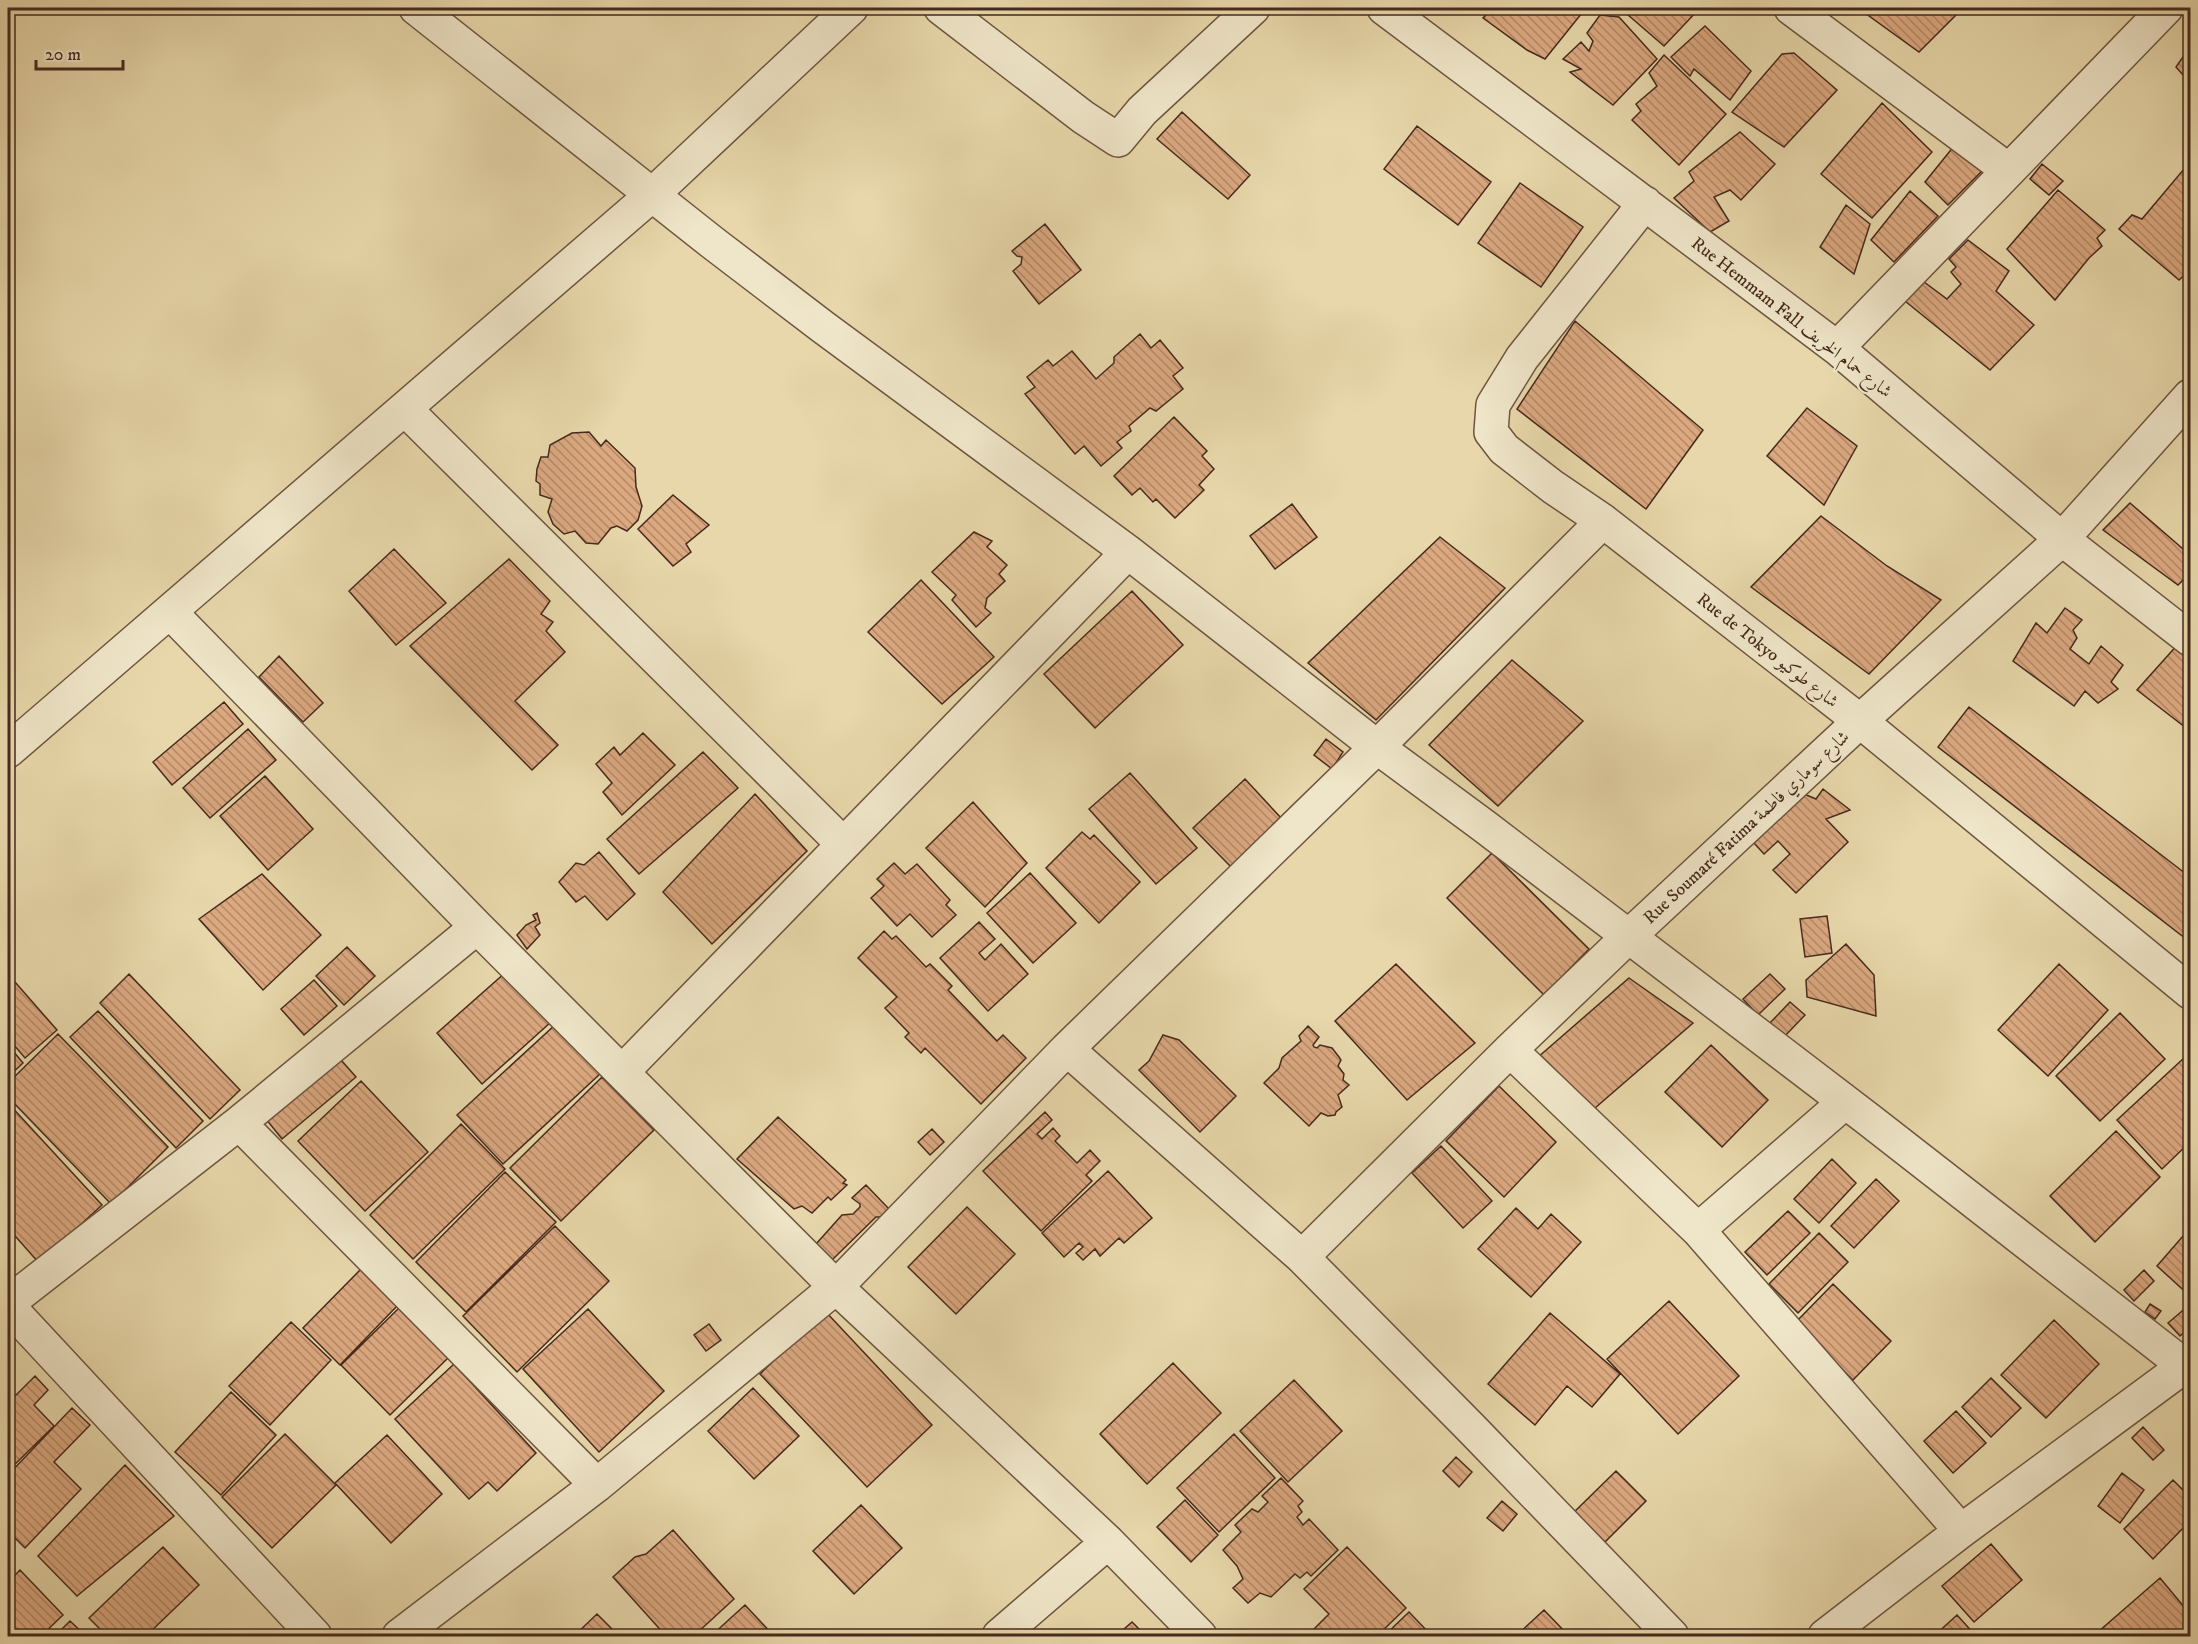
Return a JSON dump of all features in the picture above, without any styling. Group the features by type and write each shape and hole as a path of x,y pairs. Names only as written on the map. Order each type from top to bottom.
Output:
{"street":[{"path":"416,8 713,243 1128,552 1377,747 1484,826 2189,1366 1961,1531 1825,1636"},
{"path":"8,752 653,194 851,8"},
{"path":"941,8 1083,117 1118,140 1142,111 1253,8"},
{"name":"Rue Hemmam Fall شارع حمام الخريف","path":"1384,8 1837,348 2062,539 2190,639"},
{"path":"1791,8 2008,170"},
{"path":"1837,348 2166,8"},
{"name":"Rue de Tokyo شارع طوكيو","path":"1645,203 1522,358 1493,405 1491,432 1504,449 1553,487 1603,521 1860,721 2190,992"},
{"name":"Rue Soumaré Fatima شارع سوماري فاطمة","path":"1302,1257 1510,1050 1628,937 1860,721 2062,539 2190,396"},
{"path":"405,409 843,844"},
{"path":"399,1636 597,1485 836,1287 1067,1049 1377,747 1603,521"},
{"path":"622,1072 1128,552"},
{"path":"171,612 477,927 836,1287 1108,1542 1200,1636"},
{"path":"315,1636 8,1304 239,1123 477,927"},
{"path":"1067,1049 1302,1257 1672,1636"},
{"path":"1510,1050 1698,1230 1961,1531"},
{"path":"1698,1230 1845,1102"},
{"path":"239,1123 597,1485"},
{"path":"999,1636 1108,1542"}],"building":[{"path":"1493,8 1586,8 1545,59 1527,50 1483,18"},
{"path":"1620,8 1700,8 1664,46"},
{"path":"1858,8 1963,8 1919,52"},
{"path":"1600,15 1619,17 1657,59 1613,105 1570,72 1581,69 1563,59 1581,42 1589,51 1593,41 1587,33"},
{"path":"1705,26 1751,71 1730,100 1694,69 1690,76 1671,57"},
{"path":"2190,47 2190,83 2176,67"},
{"path":"1794,53 1837,90 1784,147 1732,112 1782,54"},
{"path":"1664,55 1726,114 1679,165 1632,120 1641,111 1636,104 1657,86 1649,73"},
{"path":"1882,103 1932,152 1872,218 1821,174"},
{"path":"1182,112 1250,175 1228,199 1157,139"},
{"path":"1417,126 1491,182 1458,225 1384,169"},
{"path":"1740,132 1775,164 1741,200 1730,190 1714,197 1729,221 1710,232 1674,198 1694,181 1689,172"},
{"path":"1954,146 1983,170 1948,205 1925,182"},
{"path":"2042,164 2063,181 2049,195 2030,179"},
{"path":"2184,169 2190,175 2190,270 2179,280 2119,229 2132,215 2142,219"},
{"path":"1520,183 1583,227 1541,287 1478,243"},
{"path":"2058,190 2105,230 2097,238 2102,246 2089,258 2055,300 2007,249"},
{"path":"1910,191 1938,216 1894,262 1871,240"},
{"path":"1846,205 1870,224 1854,274 1820,247"},
{"path":"1045,224 1081,270 1039,304 1013,271 1021,264 1022,257 1012,251"},
{"path":"1968,240 2009,271 1996,291 2034,325 1990,370 1905,301 1924,282 1947,299 1961,284 1951,272 1956,267 1949,259"},
{"path":"1575,321 1703,430 1646,509 1517,409"},
{"path":"1140,334 1151,348 1160,340 1183,368 1173,376 1183,389 1156,411 1150,408 1129,426 1131,431 1117,442 1122,448 1101,466 1084,446 1075,454 1025,394 1035,387 1027,377 1048,360 1053,366 1072,351 1096,379 1114,363 1114,357"},
{"path":"1807,408 1857,446 1824,505 1767,456"},
{"path":"1174,417 1207,451 1202,456 1214,469 1199,485 1204,490 1175,518 1156,499 1153,502 1140,488 1132,495 1114,476"},
{"path":"589,432 601,446 606,440 635,468 636,487 642,506 638,520 627,531 617,526 611,528 598,544 586,543 575,531 564,534 553,524 548,512 552,499 540,495 540,484 536,481 541,457 548,457 550,445 572,433"},
{"path":"673,495 709,525 686,544 691,552 673,566 638,529"},
{"path":"2130,503 2190,555 2190,573 2178,585 2103,530"},
{"path":"1292,504 1317,537 1275,569 1250,536"},
{"path":"1821,516 1887,566 1941,600 1869,674 1751,587"},
{"path":"974,532 992,541 987,547 1007,565 999,574 1005,581 987,598 985,608 991,613 976,627 952,600 956,595 932,572"},
{"path":"1440,537 1505,588 1376,720 1308,663"},
{"path":"394,549 446,603 396,645 349,591"},
{"path":"509,559 550,601 541,614 553,622 546,631 565,652 515,701 558,745 532,770 410,646"},
{"path":"921,580 994,657 942,704 868,632"},
{"path":"1132,591 1183,645 1095,728 1044,674"},
{"path":"2065,608 2082,620 2073,630 2077,638 2070,649 2089,664 2101,646 2123,665 2111,682 2118,689 2098,703 2085,691 2074,706 2013,661 2036,623 2047,633"},
{"path":"2179,643 2190,653 2190,731 2137,690"},
{"path":"279,656 323,703 303,722 259,677"},
{"path":"1512,660 1583,721 1498,806 1429,745"},
{"path":"224,702 243,724 172,785 153,762"},
{"path":"1969,707 2190,877 2190,942 1938,747"},
{"path":"248,729 276,760 210,818 183,788"},
{"path":"643,733 675,765 622,815 603,792 612,783 596,764 614,747 620,755"},
{"path":"1326,739 1343,752 1332,769 1314,755"},
{"path":"703,752 738,788 639,874 607,839"},
{"path":"1130,773 1197,848 1156,884 1089,809"},
{"path":"265,776 313,829 268,870 220,816"},
{"path":"1245,779 1282,819 1231,867 1193,828"},
{"path":"1823,789 1850,810 1826,819 1848,842 1796,893 1773,870 1790,854 1778,841 1764,854 1754,843 1804,794 1816,799"},
{"path":"755,794 807,851 712,944 663,892"},
{"path":"973,802 1027,863 985,907 926,848"},
{"path":"1082,832 1090,839 1094,835 1140,882 1099,923 1046,868"},
{"path":"599,852 635,894 607,920 585,896 576,902 559,882 576,863 584,865"},
{"path":"1492,853 1589,949 1544,995 1447,898"},
{"path":"894,863 905,874 917,864 950,900 946,905 956,915 932,937 910,914 897,926 871,898 884,886 877,879"},
{"path":"1030,873 1076,923 1033,963 987,913"},
{"path":"262,874 321,935 263,990 199,919"},
{"path":"537,913 540,923 535,927 540,935 527,949 517,935 526,925 536,920 533,915"},
{"path":"1827,916 1832,953 1805,957 1800,919"},
{"path":"979,922 995,939 979,953 985,960 1001,944 1028,974 988,1011 940,958"},
{"path":"884,931 892,939 896,936 926,967 930,964 952,986 948,990 997,1041 1003,1035 1026,1058 981,1104 925,1048 921,1053 905,1037 909,1033 885,1008 897,997 858,958"},
{"path":"1846,944 1874,975 1876,1016 1807,997 1806,980"},
{"path":"347,947 375,976 344,1005 316,976"},
{"path":"1396,964 1475,1043 1407,1100 1335,1021"},
{"path":"2059,964 2108,1010 2048,1076 1998,1030"},
{"path":"506,972 551,1022 482,1084 437,1033"},
{"path":"8,974 57,1030 25,1058 8,1038"},
{"path":"129,974 240,1090 210,1119 100,1003"},
{"path":"1770,974 1785,989 1758,1015 1743,999"},
{"path":"1629,978 1693,1023 1587,1115 1537,1058"},
{"path":"314,980 337,1006 304,1035 281,1009"},
{"path":"1790,1002 1805,1015 1784,1037 1770,1023"},
{"path":"98,1011 203,1121 176,1148 70,1037"},
{"path":"2120,1013 2165,1059 2100,1121 2056,1076"},
{"path":"556,1024 601,1073 503,1164 457,1115"},
{"path":"1308,1026 1319,1037 1314,1047 1317,1048 1320,1045 1332,1048 1339,1057 1341,1060 1338,1066 1344,1074 1343,1080 1349,1085 1338,1095 1342,1107 1335,1115 1328,1116 1321,1113 1309,1126 1264,1083 1279,1068 1282,1058 1301,1041 1299,1036"},
{"path":"58,1034 168,1147 111,1204 8,1097 8,1083"},
{"path":"1163,1035 1179,1040 1236,1096 1200,1132 1139,1070 1149,1061"},
{"path":"8,1045 23,1063 8,1077"},
{"path":"1711,1045 1768,1100 1722,1147 1665,1092"},
{"path":"334,1052 356,1077 282,1139 262,1114"},
{"path":"2185,1057 2190,1063 2190,1142 2162,1169 2117,1120"},
{"path":"602,1077 654,1130 561,1221 510,1168"},
{"path":"361,1081 428,1152 365,1211 298,1141"},
{"path":"1499,1086 1556,1142 1504,1197 1446,1141"},
{"path":"8,1103 102,1205 39,1263 8,1228"},
{"path":"1045,1112 1052,1120 1037,1134 1042,1139 1053,1128 1060,1136 1055,1141 1077,1163 1090,1150 1100,1161 1086,1175 1092,1181 1041,1231 983,1171"},
{"path":"778,1117 846,1180 843,1183 847,1185 831,1200 828,1197 812,1213 802,1206 794,1209 737,1159"},
{"path":"461,1124 505,1169 413,1259 370,1215"},
{"path":"932,1129 944,1142 930,1155 918,1142"},
{"path":"2116,1131 2160,1177 2095,1242 2050,1196"},
{"path":"1441,1146 1492,1201 1463,1228 1412,1173"},
{"path":"1832,1159 1856,1183 1819,1223 1794,1199"},
{"path":"1108,1171 1152,1218 1124,1243 1119,1238 1100,1256 1095,1249 1083,1260 1076,1253 1083,1247 1079,1243 1064,1257 1042,1233"},
{"path":"505,1172 556,1222 466,1312 416,1262"},
{"path":"1876,1179 1899,1201 1854,1248 1831,1226"},
{"path":"866,1185 889,1209 882,1217 876,1217 831,1261 816,1244 842,1215 853,1214 860,1207 860,1204 852,1198"},
{"path":"967,1207 1015,1254 956,1314 908,1267"},
{"path":"1516,1208 1538,1229 1551,1214 1581,1242 1531,1297 1478,1249"},
{"path":"1788,1211 1810,1233 1767,1275 1745,1252"},
{"path":"555,1226 609,1281 517,1372 463,1316"},
{"path":"2190,1228 2190,1296 2157,1266"},
{"path":"1819,1233 1848,1262 1798,1313 1769,1284"},
{"path":"361,1269 398,1305 340,1365 303,1328"},
{"path":"2144,1270 2154,1281 2134,1301 2124,1290"},
{"path":"1833,1284 1891,1341 1853,1380 1795,1323"},
{"path":"1669,1301 1739,1376 1678,1434 1607,1359"},
{"path":"2150,1304 2161,1311 2155,1319 2145,1312"},
{"path":"2188,1306 2190,1308 2190,1327 2180,1336 2168,1323"},
{"path":"400,1307 449,1357 390,1415 341,1365"},
{"path":"588,1309 664,1391 599,1452 523,1369"},
{"path":"825,1311 932,1425 867,1487 760,1374"},
{"path":"1550,1313 1620,1374 1592,1407 1567,1386 1535,1425 1488,1384"},
{"path":"2054,1320 2099,1364 2046,1418 2001,1375"},
{"path":"291,1322 331,1360 270,1425 229,1386"},
{"path":"709,1324 721,1340 706,1351 694,1335"},
{"path":"1173,1363 1221,1413 1147,1484 1100,1434"},
{"path":"454,1364 536,1453 497,1491 488,1482 469,1499 395,1419"},
{"path":"35,1376 48,1390 34,1405 54,1426 8,1471 8,1403"},
{"path":"1991,1378 2021,1408 1991,1437 1962,1407"},
{"path":"1294,1380 1342,1431 1288,1482 1240,1431"},
{"path":"753,1388 799,1436 754,1479 708,1431"},
{"path":"231,1392 276,1435 221,1495 175,1452"},
{"path":"72,1408 90,1425 54,1462 81,1489 25,1548 8,1531 8,1475"},
{"path":"1956,1411 1986,1443 1953,1473 1924,1441"},
{"path":"2143,1427 2164,1450 2153,1460 2132,1438"},
{"path":"285,1434 336,1485 272,1548 222,1497"},
{"path":"1234,1434 1275,1478 1219,1532 1177,1488"},
{"path":"387,1435 442,1494 391,1543 335,1483"},
{"path":"1456,1457 1472,1472 1459,1487 1443,1471"},
{"path":"125,1465 174,1516 77,1596 38,1556"},
{"path":"1616,1471 1646,1501 1598,1549 1568,1518"},
{"path":"2122,1473 2144,1490 2120,1523 2098,1506"},
{"path":"1281,1478 1303,1501 1298,1506 1302,1512 1297,1517 1303,1525 1309,1519 1338,1550 1311,1576 1307,1572 1300,1578 1295,1574 1271,1597 1260,1593 1248,1603 1233,1588 1243,1579 1237,1566 1223,1550 1241,1532 1235,1525 1252,1509 1258,1512 1268,1502 1262,1496"},
{"path":"2173,1480 2190,1497 2190,1521 2153,1559 2124,1529"},
{"path":"1185,1500 1218,1535 1191,1562 1157,1527"},
{"path":"1502,1501 1517,1514 1503,1531 1487,1518"},
{"path":"861,1505 902,1548 854,1594 813,1551"},
{"path":"673,1530 734,1599 697,1633 686,1632 681,1636 666,1636 613,1577 635,1557 646,1554"},
{"path":"1991,1544 2022,1580 1974,1622 1942,1586"},
{"path":"163,1547 199,1585 146,1636 107,1636 89,1618"},
{"path":"1347,1547 1406,1608 1377,1636 1307,1636 1329,1614 1304,1589"},
{"path":"8,1556 14,1562 8,1568"},
{"path":"20,1570 63,1615 41,1636 8,1636 8,1582"},
{"path":"2160,1578 2190,1614 2190,1636 2103,1636 2098,1632"},
{"path":"745,1605 774,1636 711,1636"},
{"path":"1544,1610 1569,1636 1516,1636"},
{"path":"1409,1612 1432,1636 1384,1636"},
{"path":"597,1614 619,1636 574,1636"},
{"path":"1957,1615 1976,1636 1934,1636"},
{"path":"70,1621 86,1636 55,1636"},
{"path":"1132,1622 1146,1636 1116,1636"}]}
